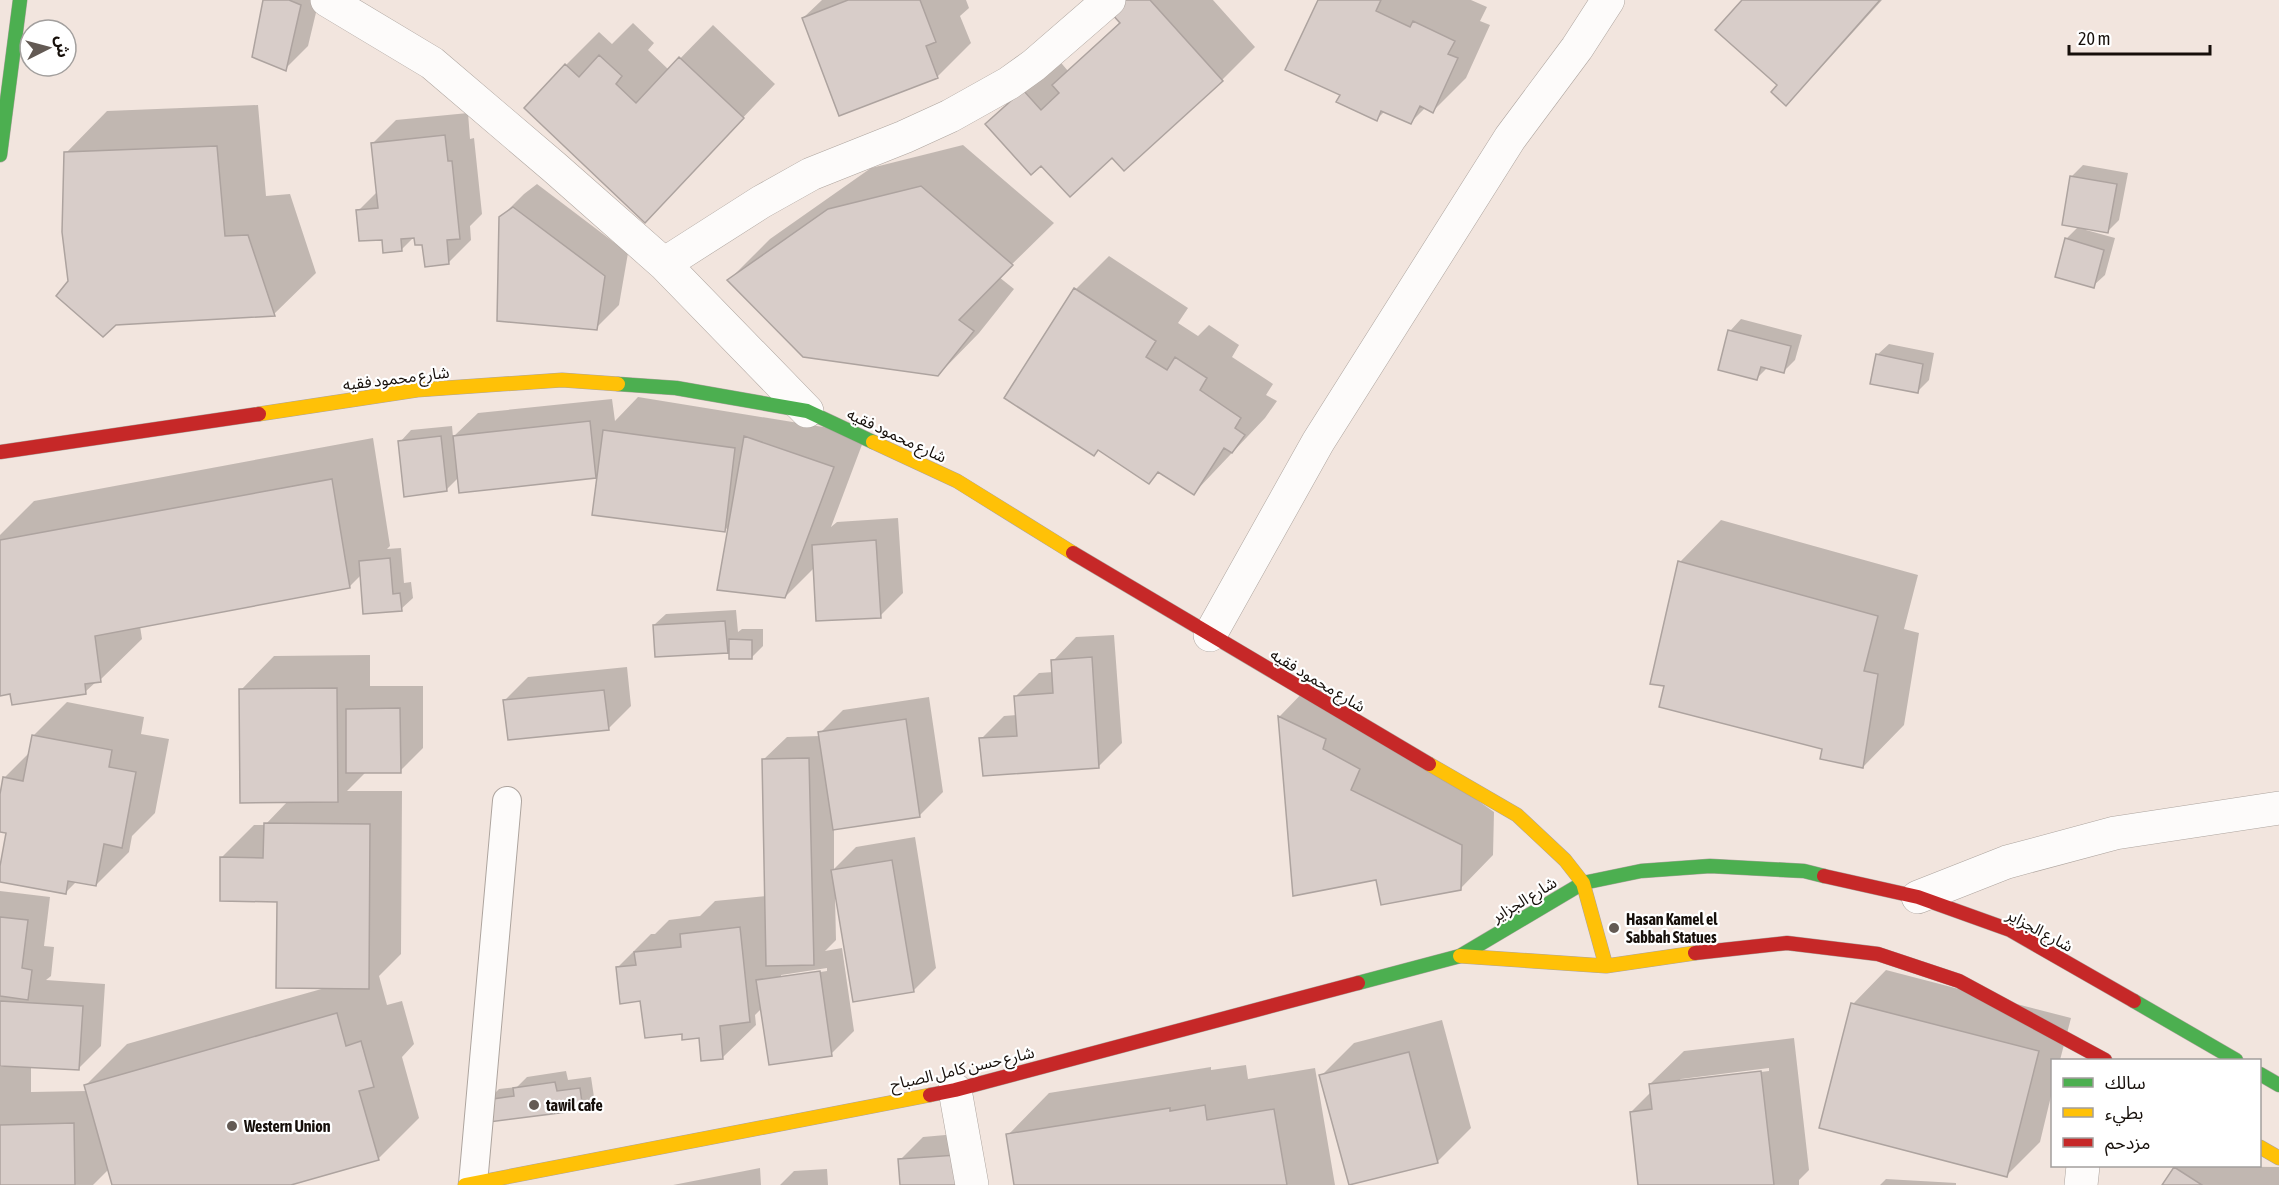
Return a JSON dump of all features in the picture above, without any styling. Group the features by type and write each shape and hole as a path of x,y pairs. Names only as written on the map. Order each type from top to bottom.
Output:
{"main road":[{"path":"0,155 20,0"},
{"name":"شارع محمود فقيه","path":"0,452 417,390 562,380 676,388 807,411 957,481 1311,696 1517,815 1565,860 1583,883 1606,966"},
{"name":"شارع الجزاير","path":"1460,956 1583,883 1641,870 1710,866 1804,871 1918,897 2010,930 2234,1059"},
{"path":"1460,956 1606,966 1718,949 1786,943 1878,954 1959,981 2098,1059"},
{"name":"شارع حسن كامل الصباح","path":"469,1184 955,1090 1460,956"},
{"path":"2261,1075 2279,1085"},
{"path":"2261,1149 2279,1158"}],"street":[{"path":"327,0 432,63 554,167 664,264 807,411"},
{"path":"664,264 761,202 811,174 950,116 1009,83 1034,65 1109,0"},
{"path":"1210,635 1318,442 1510,138 1577,48 1608,0"},
{"path":"1918,897 2007,862 2115,833 2279,808"},
{"path":"955,1090 972,1185"},
{"path":"2080,1185 2083,1167"}],"lane":[{"path":"469,1184 507,801"}],"building":[{"path":"263,0 289,0 301,5 286,71 252,57"},
{"path":"848,0 920,0 936,42 926,46 938,78 839,116 802,18"},
{"path":"1126,0 1150,0 1223,81 1124,171 1112,158 1070,197 1041,166 1031,175 985,124 1023,90 1041,110 1059,93 1052,85 1120,23 1111,13"},
{"path":"1318,0 1381,0 1376,11 1410,27 1413,21 1455,41 1448,54 1458,58 1433,113 1420,106 1411,124 1381,111 1377,121 1336,102 1340,95 1285,70"},
{"path":"1742,0 1880,0 1786,106 1771,92 1777,85 1715,30"},
{"path":"599,55 622,76 616,84 636,103 679,57 744,118 645,223 524,108 565,64 579,77"},
{"path":"445,135 448,161 452,161 460,239 447,240 449,264 425,267 422,245 415,245 414,238 401,239 402,251 383,253 382,240 359,241 356,210 378,208 371,143"},
{"path":"217,146 225,236 248,235 275,316 116,325 103,337 56,296 68,281 62,232 64,152"},
{"path":"2070,176 2117,184 2108,233 2062,225"},
{"path":"921,186 1013,265 959,320 974,331 938,376 803,357 727,280 828,209"},
{"path":"513,207 605,276 597,330 497,321 499,217"},
{"path":"2065,238 2104,250 2094,288 2055,277"},
{"path":"1074,288 1156,341 1146,357 1167,370 1175,357 1207,378 1200,390 1241,418 1235,428 1245,435 1232,453 1224,448 1194,495 1158,472 1149,484 1098,450 1094,456 1004,398"},
{"path":"1728,330 1791,346 1784,373 1761,367 1757,380 1718,370"},
{"path":"1876,354 1923,364 1918,393 1870,384"},
{"path":"590,421 596,478 459,493 453,436"},
{"path":"603,430 735,448 725,532 592,515"},
{"path":"441,436 447,491 404,497 398,441"},
{"path":"744,436 834,467 785,598 717,590"},
{"path":"332,479 350,588 95,636 101,682 85,684 86,694 12,705 10,694 0,696 0,540"},
{"path":"876,540 881,618 816,621 812,545"},
{"path":"390,558 393,594 400,593 402,611 363,614 359,561"},
{"path":"1678,561 1878,616 1864,671 1878,674 1863,768 1820,759 1822,749 1659,707 1664,686 1650,684"},
{"path":"725,621 728,653 655,657 653,625"},
{"path":"729,639 752,640 752,659 729,659"},
{"path":"1092,657 1099,768 983,776 979,738 1017,736 1014,696 1053,693 1051,660"},
{"path":"337,688 338,802 240,803 239,689"},
{"path":"604,690 609,730 508,740 503,700"},
{"path":"400,708 401,773 346,773 346,709"},
{"path":"1278,716 1326,739 1323,749 1360,769 1351,790 1462,845 1461,890 1381,905 1376,880 1293,896"},
{"path":"906,719 920,817 833,830 818,732"},
{"path":"32,735 112,750 109,767 136,772 122,848 104,844 96,886 68,881 66,894 0,882 0,866 6,833 0,832 0,794 3,777 23,781"},
{"path":"809,758 814,965 766,966 762,759"},
{"path":"264,823 370,824 369,989 276,988 277,902 220,901 220,857 263,858"},
{"path":"892,860 914,992 853,1002 831,870"},
{"path":"0,917 28,920 22,968 32,970 28,1000 0,996"},
{"path":"740,927 750,1022 720,1026 723,1059 701,1061 699,1038 682,1040 682,1034 645,1038 640,1001 620,1004 616,967 636,965 634,952 681,947 680,934"},
{"path":"820,971 832,1056 769,1065 756,980"},
{"path":"0,1001 83,1006 79,1070 0,1066"},
{"path":"1851,1003 2039,1051 2007,1177 1819,1128"},
{"name":"Western Union","path":"337,1013 346,1046 361,1041 374,1087 359,1091 379,1160 291,1185 112,1185 84,1085"},
{"path":"1409,1052 1438,1163 1349,1185 1319,1075"},
{"path":"1761,1071 1774,1185 1638,1185 1630,1112 1652,1109 1649,1084"},
{"name":"tawil cafe","path":"555,1082 557,1091 580,1088 583,1110 489,1122 486,1100 514,1096 513,1088"},
{"path":"1205,1105 1207,1120 1274,1109 1287,1185 1014,1185 1006,1134 1170,1108 1170,1111"},
{"path":"74,1123 75,1185 0,1185 0,1125"},
{"path":"957,1155 959,1185 900,1185 898,1159"},
{"path":"2174,1167 2202,1185 2162,1185"}],"traffic: fast":[{"path":"0,155 20,0"},
{"path":"618,384 676,388 807,411 873,442"},
{"path":"1358,983 1460,956 1583,883 1641,871 1710,866 1804,871 1824,876"},
{"path":"2134,1001 2234,1059"},
{"path":"2261,1075 2279,1085"}],"traffic: slow":[{"path":"259,414 417,390 562,380 618,384"},
{"path":"873,442 957,481 1073,553"},
{"path":"1429,764 1517,815 1565,860 1583,883 1606,966"},
{"path":"1460,956 1606,966 1695,953"},
{"path":"465,1185 930,1095"},
{"path":"2261,1148 2279,1158"}],"traffic: jam":[{"path":"0,452 259,414"},
{"path":"1073,553 1429,764"},
{"path":"1824,876 1918,897 2010,930 2134,1001"},
{"path":"1695,953 1787,943 1878,954 1959,981 2103,1059"},
{"path":"930,1095 1358,983"}],"place":[{"name":"Hasan Kamel el Sabbah Statues","path":"1614,928"},
{"name":"tawil cafe","path":"534,1105"},
{"name":"Western Union","path":"232,1126"}]}
